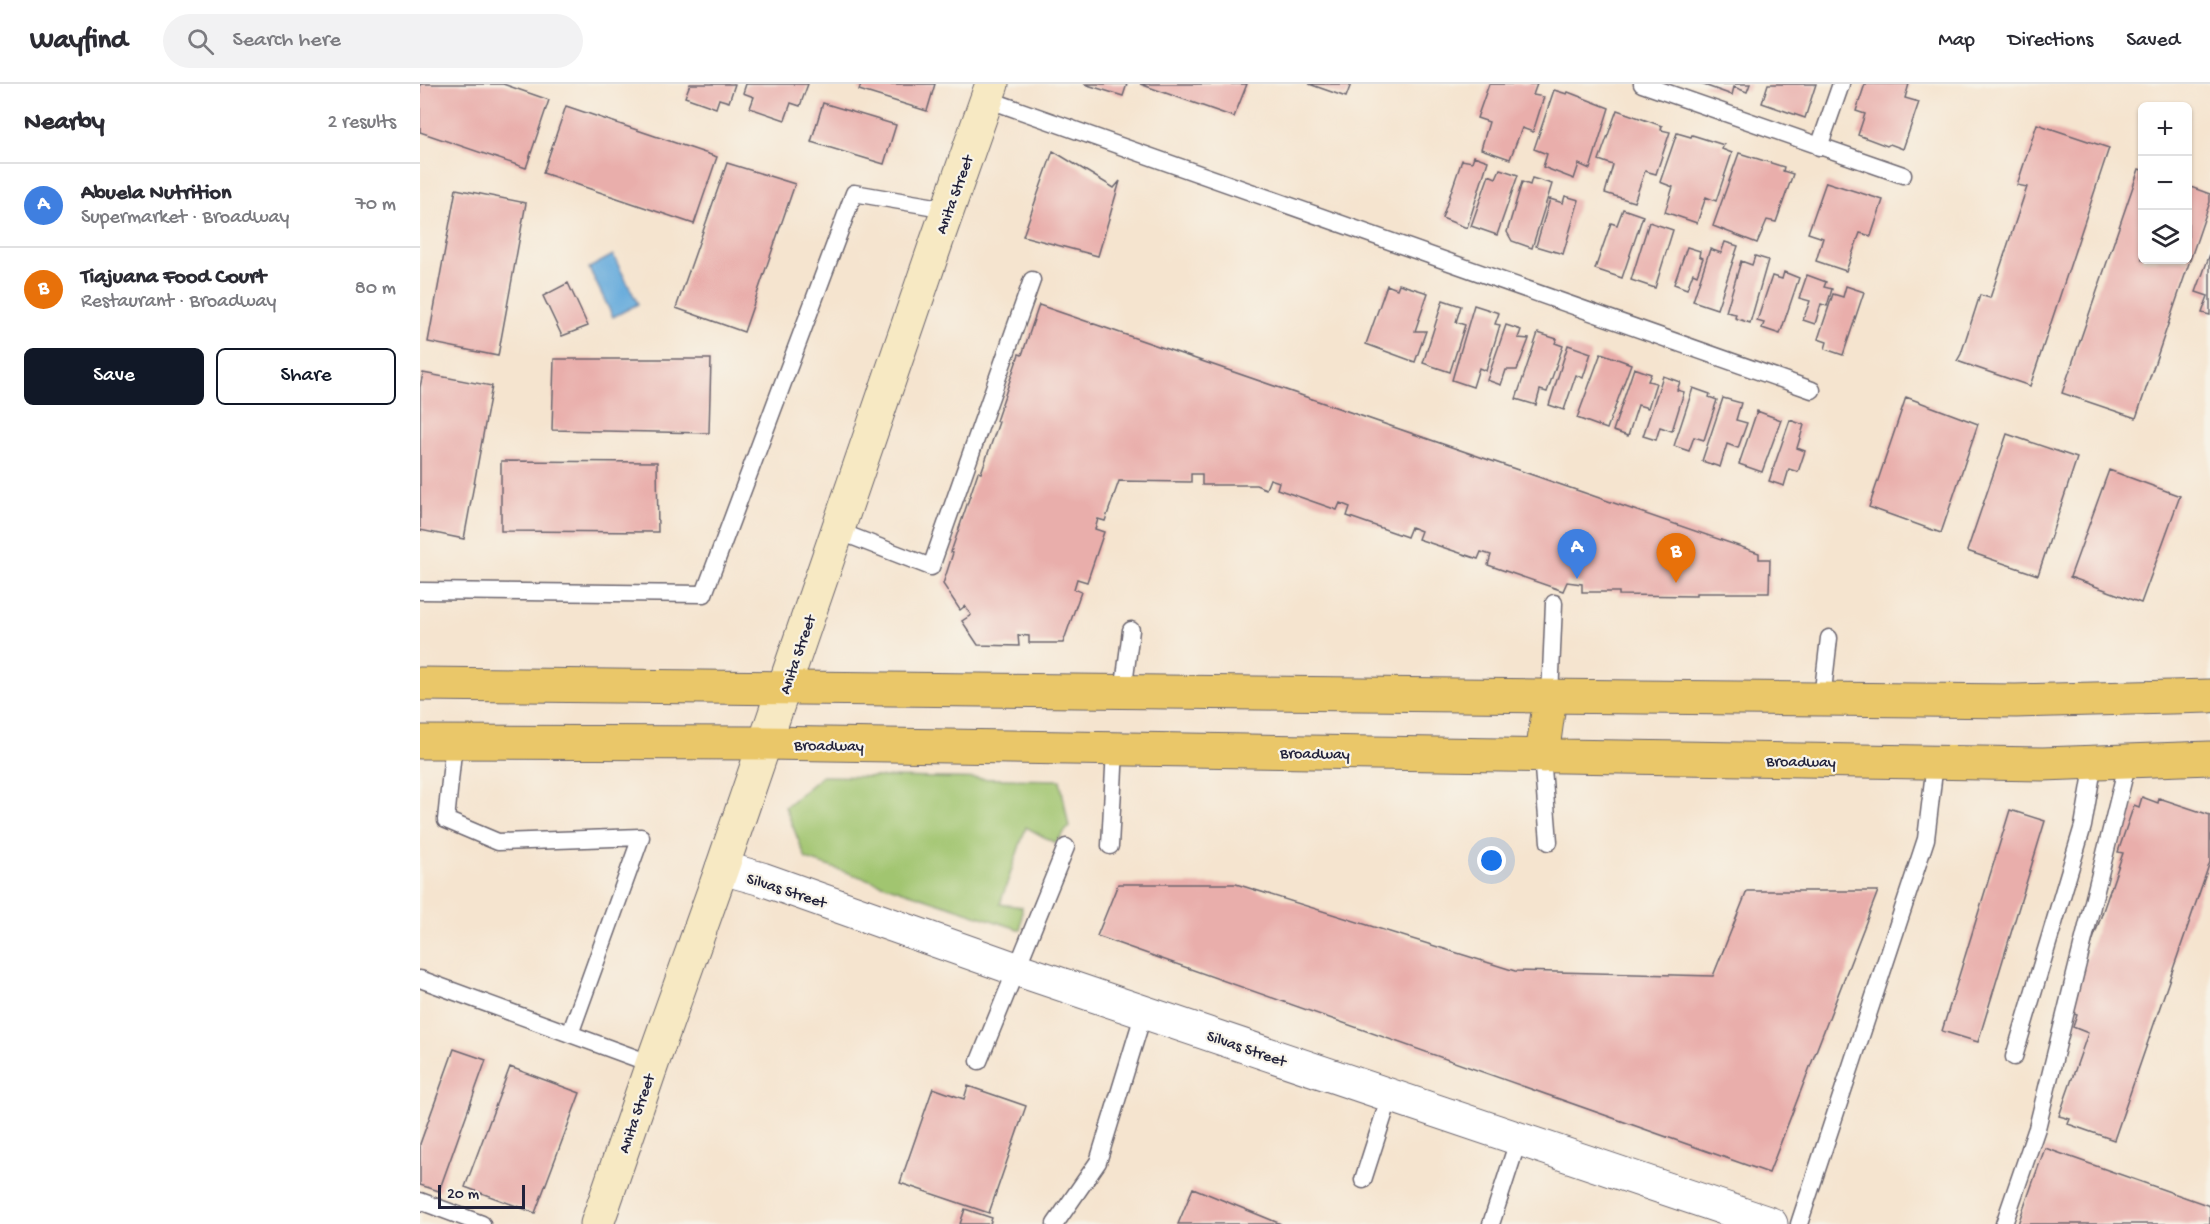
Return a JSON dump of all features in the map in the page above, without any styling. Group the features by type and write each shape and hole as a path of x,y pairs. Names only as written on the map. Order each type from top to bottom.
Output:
{"main road":[{"path":"420,684 2016,701 2210,696"},
{"path":"1542,756 1551,697"},
{"name":"Broadway","path":"420,742 766,743 2043,764 2210,758"}],"street":[{"name":"Anita Street","path":"597,1224 766,743 947,209 990,91"},
{"name":"Silvas Street","path":"722,868 762,879 1016,969 1771,1224"}],"lane":[{"path":"1642,84 1903,175"},
{"path":"1818,147 1841,84"},
{"path":"990,91 1812,390"},
{"path":"420,591 704,594 854,193 947,209"},
{"path":"838,531 931,567 1032,280"},
{"path":"1551,697 1554,603"},
{"path":"1123,693 1131,630"},
{"path":"1822,699 1829,638"},
{"path":"454,742 446,820 498,842 641,837 570,1034"},
{"path":"1110,846 1115,749"},
{"path":"1542,756 1549,842"},
{"path":"2004,1224 2037,1128 2128,761"},
{"path":"2014,1057 2083,826 2094,762"},
{"path":"1799,1224 1926,839 1935,763"},
{"path":"979,1061 1066,847"},
{"path":"420,979 652,1064"},
{"path":"1055,1224 1098,1162 1144,1012"},
{"path":"1363,1180 1390,1096"},
{"path":"1491,1224 1519,1138"},
{"path":"420,1201 482,1224"}],"green space":[{"path":"822,776 1060,780 1069,827 1055,843 1026,827 1000,904 1022,907 1021,930 806,859 785,807"}],"water":[{"path":"613,255 638,304 613,317 589,268"}],"building":[{"path":"420,84 503,84 549,100 526,168 420,132"},
{"path":"690,84 735,84 729,102 719,99 716,108 685,97"},
{"path":"746,84 808,84 800,106 791,103 785,120 750,108 754,97 743,93"},
{"path":"861,84 935,84 927,111 859,90"},
{"path":"1084,84 1127,84 1123,96"},
{"path":"1140,84 1247,84 1234,117"},
{"path":"1309,84 1351,84 1346,97"},
{"path":"1489,84 1537,84 1533,95 1544,97 1533,132 1522,128 1510,159 1481,149 1489,122 1477,118"},
{"path":"1701,84 1750,84 1747,92 1734,87 1732,95"},
{"path":"1768,84 1816,84 1805,118 1762,103"},
{"path":"1865,84 1909,84 1905,98 1919,102 1903,149 1890,144 1887,146 1858,135 1865,114 1856,111"},
{"path":"1554,90 1567,94 1568,92 1609,108 1590,169 1579,164 1574,179 1543,167 1547,154 1534,149"},
{"path":"823,103 896,125 884,164 811,142"},
{"path":"566,106 717,157 694,224 543,173"},
{"path":"1617,110 1662,126 1661,130 1670,132 1656,174 1645,171 1634,202 1605,193 1613,165 1599,160"},
{"path":"2037,124 2109,148 2030,386 1957,361 1980,295 1990,298 2027,187 2017,185"},
{"path":"1677,133 1724,145 1722,149 1732,153 1716,201 1706,197 1697,223 1665,212 1673,187 1660,182"},
{"path":"1053,151 1114,188 1120,181 1098,256 1023,236"},
{"path":"1739,153 1784,167 1783,171 1793,174 1776,222 1767,220 1757,243 1713,226"},
{"path":"1474,156 1488,161 1467,228 1442,218 1462,160 1472,162"},
{"path":"727,163 795,184 744,332 676,308"},
{"path":"1500,169 1518,175 1497,235 1471,226 1489,175 1496,178"},
{"path":"2138,172 2138,264 2189,264 2136,418 2062,393"},
{"path":"1532,178 1552,184 1532,248 1512,241 1507,232 1522,182 1530,185"},
{"path":"1826,182 1883,200 1871,236 1860,233 1846,271 1816,261 1823,238 1808,233"},
{"path":"2192,187 2210,194 2210,202 2192,255"},
{"path":"456,189 526,203 498,356 428,342"},
{"path":"1565,196 1579,200 1563,254 1536,246 1550,199 1563,203"},
{"path":"1623,209 1643,216 1622,278 1595,269 1611,223 1617,225"},
{"path":"1649,222 1673,230 1655,288 1631,280"},
{"path":"1725,242 1738,246 1717,309 1693,301 1710,249 1721,253"},
{"path":"1687,247 1700,251 1699,256 1703,258 1697,275 1693,273 1687,289 1674,284"},
{"path":"2210,254 2210,315 2202,313 2208,296 2196,292"},
{"path":"1755,256 1768,260 1750,323 1735,318 1736,314 1726,312 1741,261 1752,265"},
{"path":"1784,272 1799,278 1780,334 1762,328 1764,323 1757,321 1772,276 1782,279"},
{"path":"1807,275 1826,282 1824,287 1832,289 1827,306 1821,304 1815,324 1803,320 1810,301 1799,298"},
{"path":"568,283 588,326 562,336 543,296"},
{"path":"1399,284 1428,293 1415,331 1426,331 1415,362 1366,344 1387,285 1397,289"},
{"path":"1846,286 1864,292 1843,355 1825,349 1827,342 1818,339 1833,294 1843,297"},
{"path":"1443,300 1461,306 1456,322 1465,325 1450,372 1423,363"},
{"path":"1039,305 1759,553 1759,559 1770,559 1769,593 1696,593 1696,596 1619,595 1619,592 1582,592 1582,584 1567,582 1563,591 1488,565 1491,555 1481,552 1478,559 1418,539 1421,531 1411,527 1407,537 1347,516 1350,507 1340,503 1337,510 1277,489 1279,482 1270,479 1266,489 1256,485 1202,485 1202,474 1191,474 1191,482 1119,481 1105,521 1098,519 1095,529 1104,532 1087,582 1077,579 1074,589 1081,592 1063,643 1029,643 1029,636 1018,635 1019,646 978,645 962,621 971,615 965,606 960,610 943,584 953,553 951,552 978,472 981,473 1019,354 1022,355"},
{"path":"1474,305 1499,313 1495,324 1500,325 1486,371 1479,368 1473,387 1452,380"},
{"path":"1506,325 1521,330 1518,338 1529,339 1517,370 1506,370 1501,385 1487,380"},
{"path":"1538,333 1557,339 1555,343 1563,346 1547,392 1540,390 1536,405 1516,399"},
{"path":"1568,345 1591,353 1583,378 1576,375 1564,410 1549,405"},
{"path":"1601,353 1631,364 1607,429 1577,418"},
{"path":"554,359 711,359 709,433 552,430"},
{"path":"1634,368 1651,374 1648,381 1656,383 1648,408 1638,405 1628,436 1613,431"},
{"path":"423,373 492,386 464,539 420,530 420,387"},
{"path":"1663,376 1680,382 1677,390 1684,392 1672,431 1660,427 1656,440 1643,436"},
{"path":"1693,388 1710,394 1709,397 1717,400 1704,440 1694,437 1689,451 1674,446"},
{"path":"1906,397 1978,424 1941,533 1869,507"},
{"path":"1723,398 1741,403 1736,420 1747,423 1738,448 1727,444 1720,467 1702,461"},
{"path":"1757,411 1781,420 1762,472 1739,464"},
{"path":"1790,420 1804,425 1797,448 1805,451 1798,472 1789,469 1784,486 1769,481"},
{"path":"2007,434 2077,458 2038,575 1967,551"},
{"path":"501,461 657,462 658,532 501,531"},
{"path":"2109,470 2180,496 2141,603 2070,577"},
{"path":"2142,797 2158,803 2159,798 2210,815 2210,862 2114,1140 2068,1124 2070,1119 2059,1116 2088,1033 2073,1027 2077,1015 2068,1012 2123,853 2118,852 2134,805 2139,807"},
{"path":"2010,810 2045,821 1978,1042 1942,1031"},
{"path":"1118,884 1236,884 1515,971 1713,976 1747,891 1878,891 1769,1173 1097,936"},
{"path":"454,1049 486,1060 439,1191 420,1185 420,1144"},
{"path":"510,1067 580,1093 535,1213 465,1187"},
{"path":"968,1086 1026,1106 989,1213 900,1183 933,1088 964,1099"},
{"path":"2045,1148 2210,1206 2210,1224 2018,1224"},
{"path":"1193,1188 1281,1224 1178,1224"},
{"path":"965,1209 992,1218 990,1224 960,1224"}],"place":[{"name":"Abuela Nutrition","path":"1577,579"},
{"name":"Tiajuana Food Court","path":"1676,583"}]}
